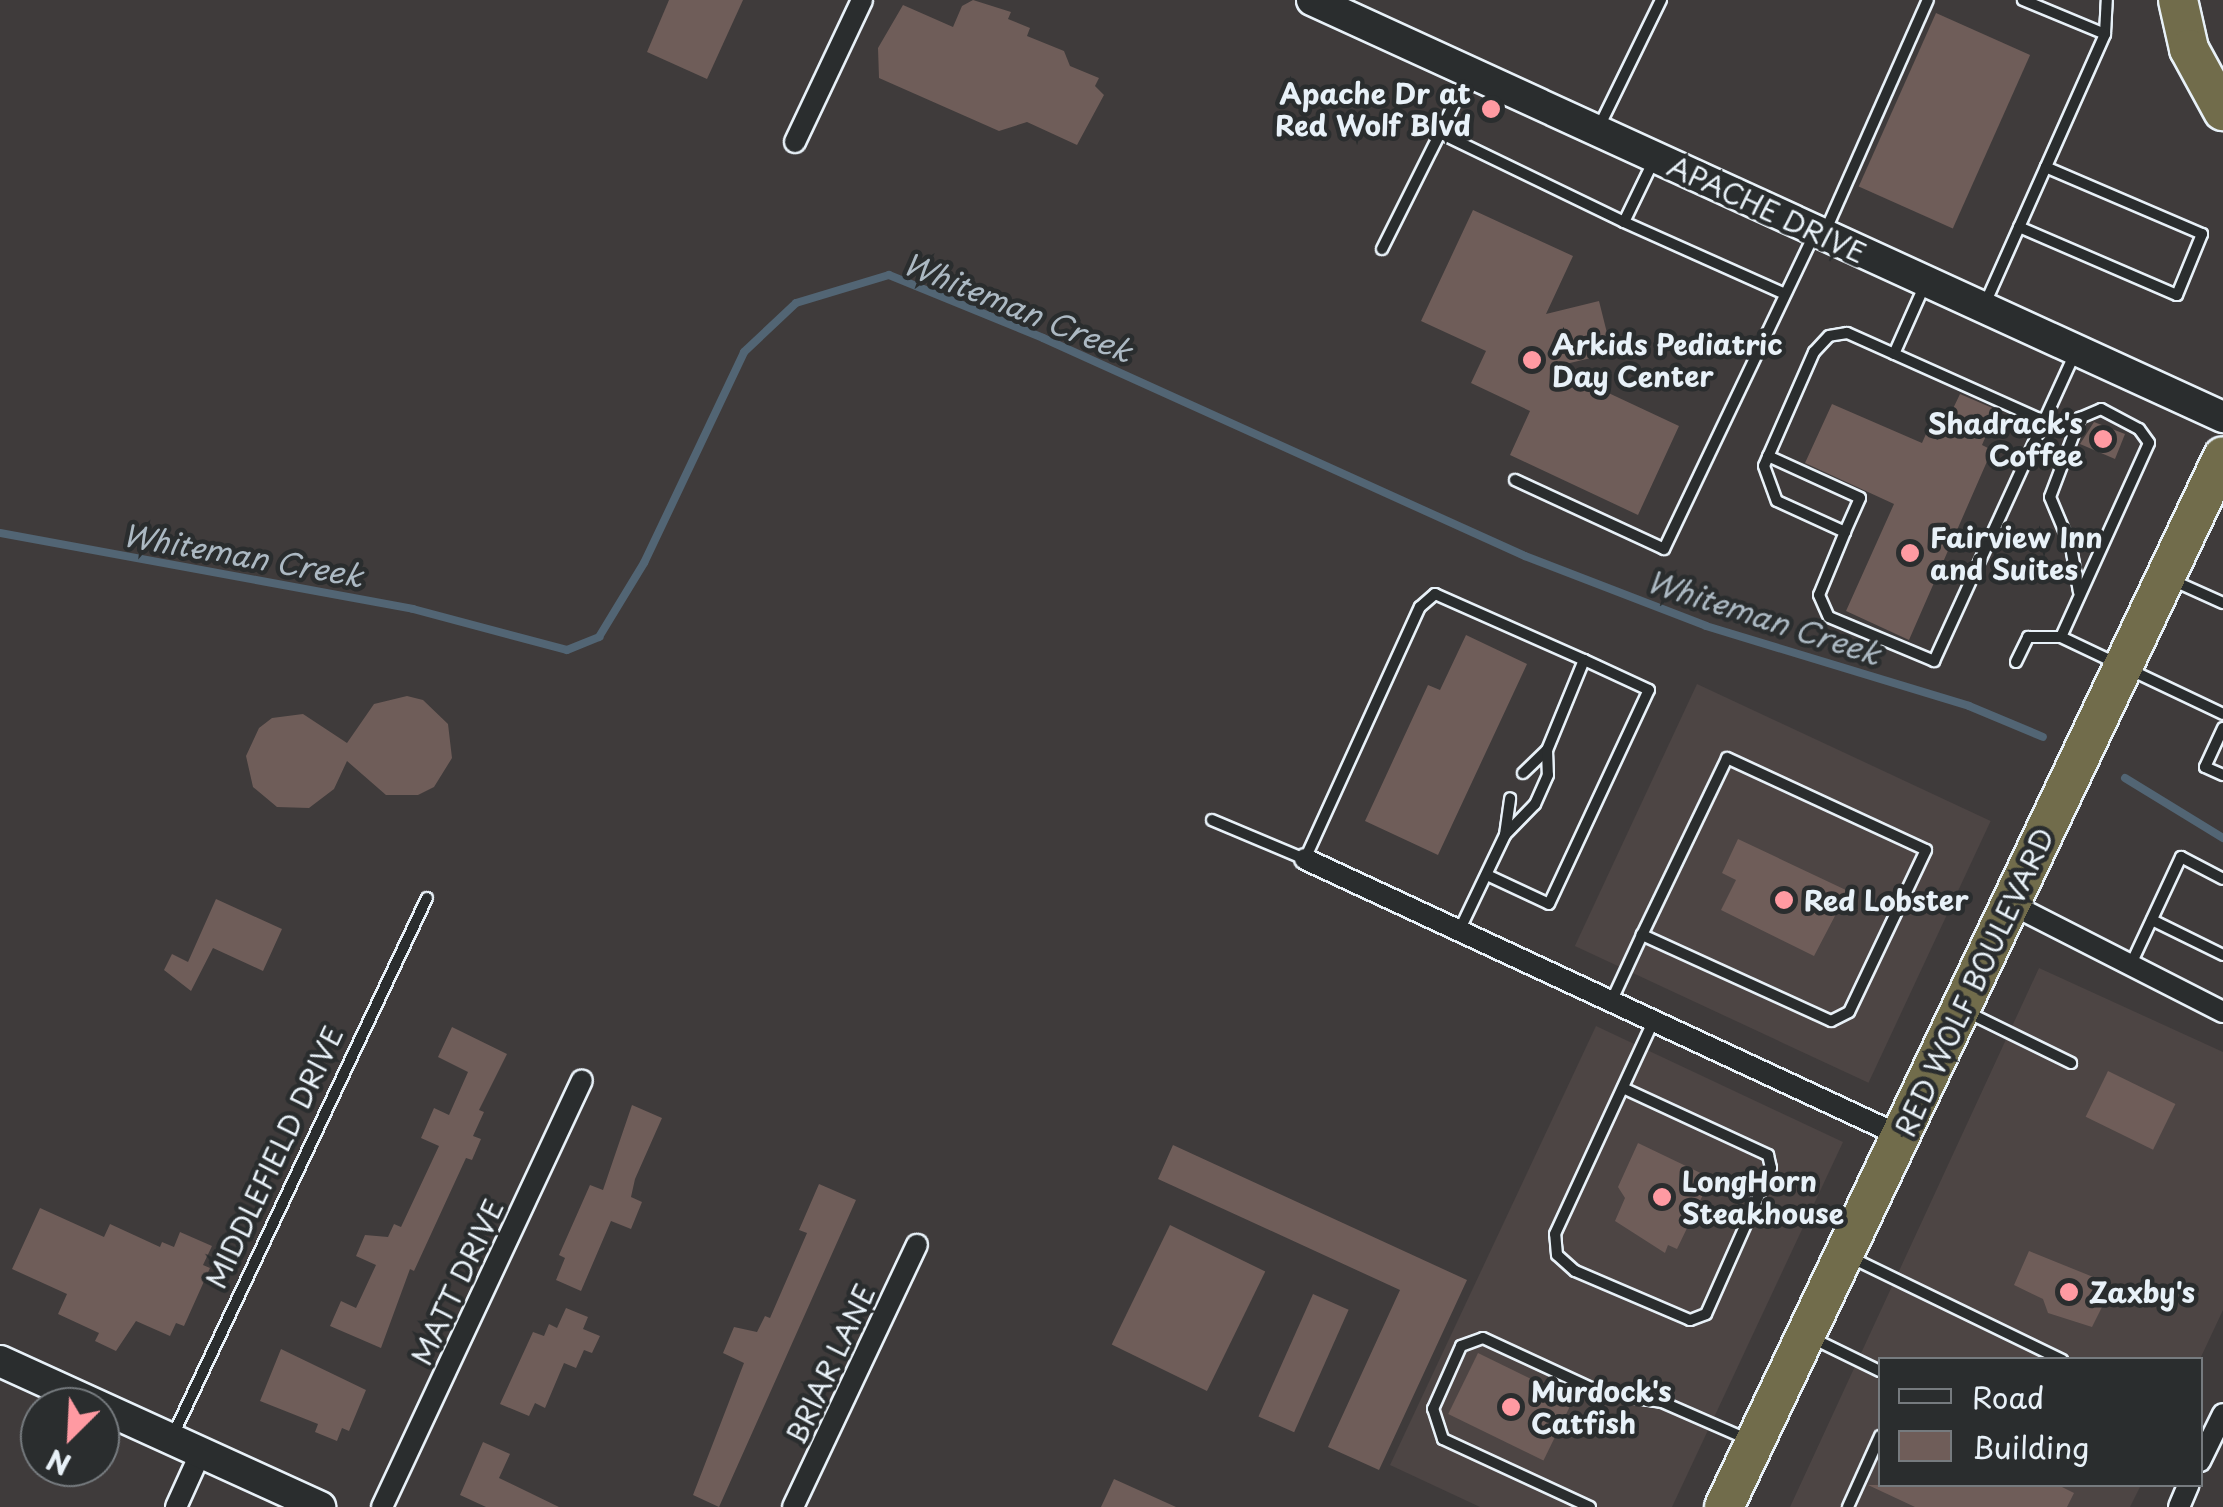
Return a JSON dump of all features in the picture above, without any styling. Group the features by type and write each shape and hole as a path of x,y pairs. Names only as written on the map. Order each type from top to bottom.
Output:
{"highway":[{"path":"2178,0 2189,49 2223,111"},
{"name":"RED WOLF BOULEVARD","path":"1729,1504 2223,456"}],"street":[{"path":"795,142 862,0"},
{"name":"APACHE DRIVE","path":"1312,0 2223,417"},
{"path":"1305,859 1901,1136"},
{"path":"2012,904 2132,962 2223,1012"},
{"name":"MATT DRIVE","path":"382,1507 582,1081"},
{"name":"BRIAR LANE","path":"793,1507 918,1245"},
{"path":"0,1360 320,1507"},
{"path":"2203,1455 2223,1414"},
{"path":"176,1507 201,1452"}],"lane":[{"path":"1597,130 1661,0"},
{"path":"1515,480 1664,549 1785,294 1820,234 1928,0"},
{"path":"2023,0 2105,34"},
{"path":"1983,306 2105,34 2107,0"},
{"path":"1382,248 1470,70"},
{"path":"1440,134 1785,294"},
{"path":"1624,222 1656,157"},
{"path":"2019,227 2177,294 2202,234 2046,167"},
{"path":"1894,354 1926,281"},
{"path":"1845,532 1777,501 1764,481 1768,456 1814,352 1828,336 1847,332 2044,422"},
{"path":"1768,456 1860,498 1819,596 1829,616 1934,661 2077,348"},
{"path":"2061,637 2149,443 2139,429 2101,409 2080,418 2050,496 2072,548 2079,592"},
{"path":"2166,578 2223,603"},
{"path":"1212,820 1305,859 1420,607 1436,594 1649,690 1549,904 1488,874"},
{"path":"2016,662 2028,637 2061,637 2223,714"},
{"path":"1523,773 1547,750 1584,660"},
{"path":"2223,728 2205,767 2223,776"},
{"path":"1504,835 1536,804 1548,774 1547,750"},
{"path":"1611,1003 1642,935 1727,758 1926,850 1849,1012 1831,1021 1642,935"},
{"path":"1460,929 1504,835 1510,798"},
{"path":"2132,962 2181,858 2223,878"},
{"name":"MIDDLEFIELD DRIVE","path":"171,1439 427,898"},
{"path":"2152,920 2223,954"},
{"path":"1962,1009 2072,1063"},
{"path":"1623,1088 1768,1155 1771,1168 1706,1314 1690,1320 1575,1271 1557,1255 1555,1234 1653,1022"},
{"path":"1844,1254 2056,1357"},
{"path":"1806,1336 1878,1370"},
{"path":"1590,1507 1444,1439 1433,1409 1461,1346 1483,1338 1602,1393 1662,1402 1755,1442"},
{"path":"1848,1507 1878,1440"}],"shaded area":[{"path":"1697,684 1991,821 1869,1083 1575,946"},
{"path":"2039,968 2223,1052 2223,1310 2201,1357 1878,1357 1878,1487 2140,1487 2130,1507 1790,1507"},
{"path":"1596,1026 1843,1142 1672,1507 1480,1507 1390,1465"}],"building":[{"path":"669,0 743,0 707,79 647,52"},
{"path":"973,0 1011,12 1008,19 1030,28 1027,36 1064,51 1070,66 1099,78 1095,86 1104,95 1077,145 1027,122 999,131 879,78 878,48 903,5 953,27 962,6"},
{"path":"1936,13 2030,55 1953,228 1859,187"},
{"name":"Arkids Pediatric Day Center","path":"1473,210 1573,256 1546,314 1599,301 1612,353 1553,367 1679,426 1638,515 1510,455 1530,411 1471,383 1486,351 1421,321"},
{"name":"Fairview Inn and Suites","path":"1960,394 1997,410 1982,445 1992,450 1909,640 1846,611 1894,504 1805,463 1832,404 1922,443 1926,434 1938,440"},
{"name":"Shadrack's Coffee","path":"2094,422 2125,434 2115,459 2080,444"},
{"path":"1466,635 1527,664 1438,855 1365,821 1428,685 1440,690"},
{"path":"407,696 423,700 448,724 452,758 434,787 418,795 386,795 347,761 334,789 309,808 277,807 253,787 246,756 259,728 272,718 303,714 347,743 374,704"},
{"name":"Red Lobster","path":"1738,839 1848,891 1814,956 1721,910 1736,880 1722,873"},
{"path":"216,899 282,929 263,971 213,948 191,991 164,970 172,954 188,962"},
{"path":"452,1027 507,1054 479,1110 484,1112 473,1136 481,1139 472,1160 466,1158 414,1271 410,1269 381,1348 330,1326 341,1301 356,1308 376,1265 356,1256 365,1235 388,1237 394,1224 401,1227 439,1146 421,1138 434,1108 449,1115 468,1072 438,1057"},
{"path":"2108,1071 2175,1104 2153,1150 2086,1117"},
{"path":"632,1105 662,1118 635,1179 631,1197 642,1202 631,1229 611,1221 581,1291 556,1280 565,1258 559,1255 590,1185 603,1190"},
{"name":"LongHorn Steakhouse","path":"1638,1143 1711,1178 1677,1249 1668,1245 1665,1253 1615,1221 1625,1198 1618,1187"},
{"path":"1173,1145 1467,1280 1379,1470 1328,1447 1400,1290 1158,1179"},
{"path":"819,1184 856,1200 719,1507 693,1495 744,1363 723,1353 734,1327 757,1332 765,1316 770,1318 807,1233 799,1230"},
{"path":"40,1208 104,1237 110,1224 160,1247 162,1242 174,1247 180,1232 212,1246 203,1265 210,1268 184,1326 176,1323 170,1336 136,1321 116,1351 95,1341 99,1333 58,1314 67,1294 12,1269"},
{"path":"1170,1225 1265,1271 1207,1391 1112,1345"},
{"name":"Zaxby's","path":"2029,1251 2113,1285 2092,1327 2048,1313 2043,1299 2014,1285"},
{"path":"1313,1294 1349,1310 1294,1432 1258,1416"},
{"path":"566,1308 588,1317 583,1329 600,1336 592,1353 584,1350 576,1368 564,1363 545,1408 535,1403 529,1416 500,1404 533,1332 544,1336 549,1324 557,1328"},
{"path":"281,1349 366,1390 349,1431 342,1428 337,1441 315,1432 318,1424 260,1401"},
{"name":"Murdock's Catfish","path":"1478,1353 1573,1399 1543,1461 1448,1414"},
{"path":"483,1442 510,1454 499,1478 559,1507 486,1507 460,1495"},
{"path":"1114,1479 1176,1507 1101,1507"},
{"path":"1868,1485 2062,1487 2074,1493 2067,1507 1915,1507"}],"waterway":[{"name":"Whiteman Creek","path":"0,533 413,609 567,650 599,637 644,563 744,352 796,303 889,275 1043,338 1525,556 1706,626 1969,706 2043,737"},
{"name":"Whiteman Creek","path":"2125,778 2223,838"}],"place":[{"name":"Apache Dr at Red Wolf Blvd","path":"1491,109"},
{"name":"Arkids Pediatric Day Center","path":"1532,360"},
{"name":"Shadrack's Coffee","path":"2103,439"},
{"name":"Fairview Inn and Suites","path":"1910,553"},
{"name":"Red Lobster","path":"1784,900"},
{"name":"LongHorn Steakhouse","path":"1662,1197"},
{"name":"Zaxby's","path":"2069,1292"},
{"name":"Murdock's Catfish","path":"1511,1407"}]}
